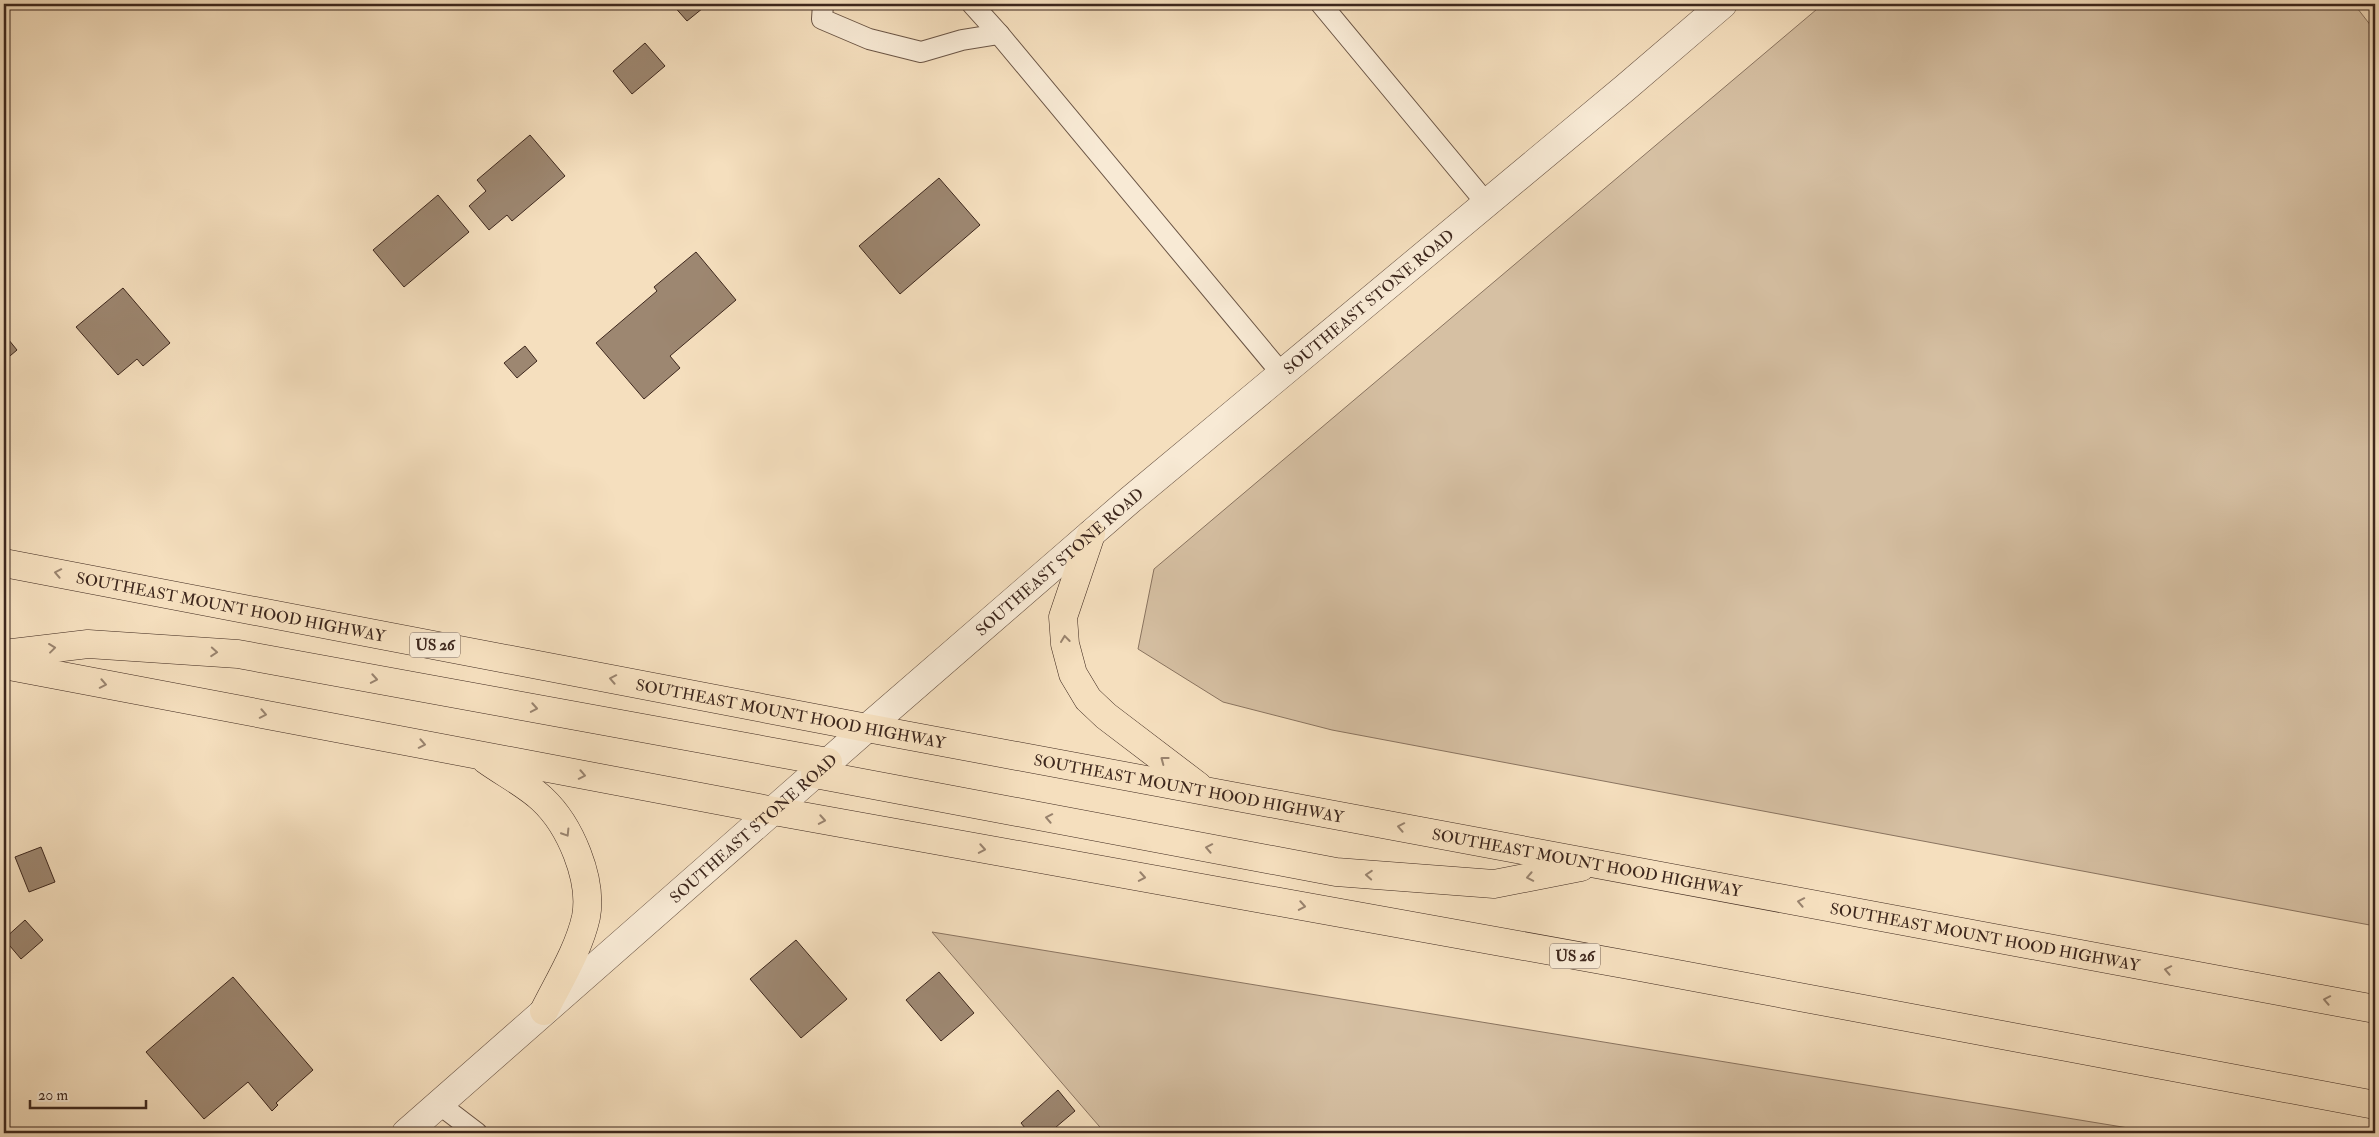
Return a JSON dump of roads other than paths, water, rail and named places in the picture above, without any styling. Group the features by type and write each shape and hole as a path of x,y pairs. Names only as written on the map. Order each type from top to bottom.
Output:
{"highway":[{"path":"1091,534 1063,617 1065,644 1073,674 1088,699 1106,716 1203,790"},
{"name":"SOUTHEAST MOUNT HOOD HIGHWAY","path":"4,563 867,728 2375,1008"},
{"path":"4,654 88,644 238,654 822,768 1336,872 1494,884 1595,864"},
{"name":"US 26","path":"4,665 774,811 1630,966 2375,1105"},
{"path":"478,755 542,800 566,831 580,857 586,885 586,916 572,955 544,1011"}],"street":[{"name":"SOUTHEAST STONE ROAD","path":"406,1133 1091,534 1723,4"}],"lane":[{"path":"824,4 822,19 870,39 920,52 962,40 999,34"},
{"path":"972,4 1282,374"},
{"path":"1321,4 1486,204"},
{"path":"439,1104 477,1133"}]}
